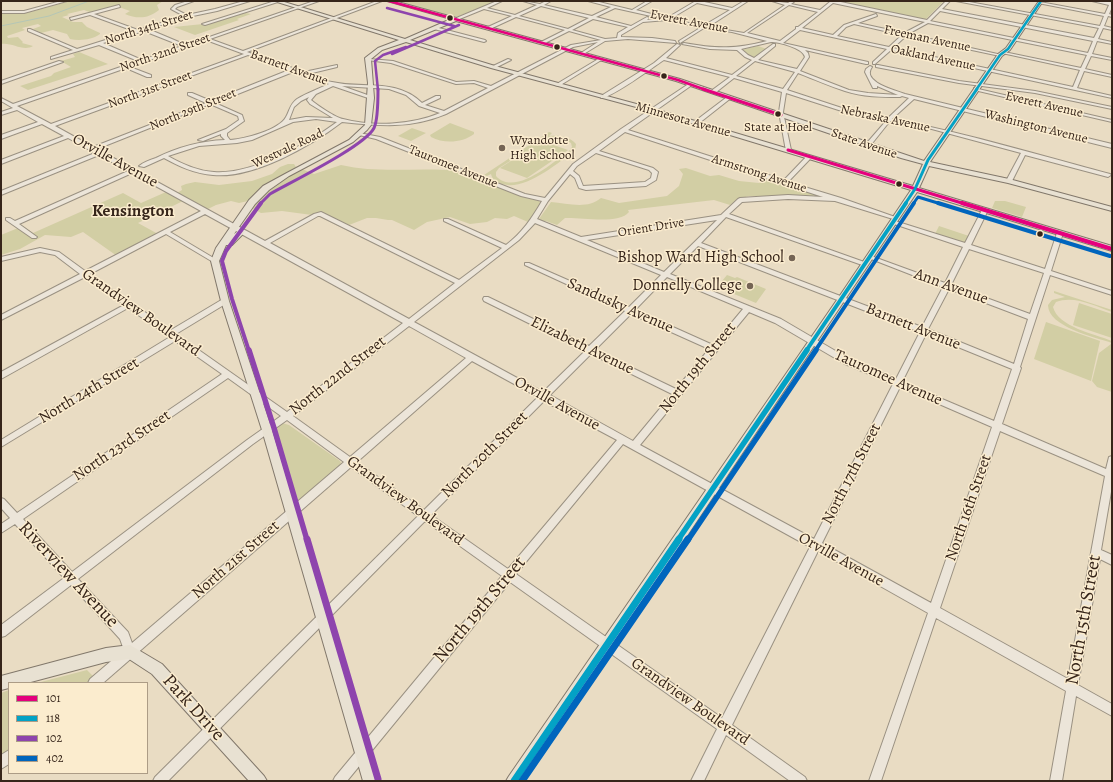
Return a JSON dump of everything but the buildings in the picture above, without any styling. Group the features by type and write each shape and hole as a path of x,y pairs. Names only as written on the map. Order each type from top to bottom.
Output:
{"main road":[{"name":"Minnesota Avenue","path":"277,1 517,74 653,110 788,150 1112,249"},
{"name":"State Avenue","path":"389,1 690,84 781,116 926,163 1009,180 1112,209"},
{"path":"514,781 608,645 842,299 915,189 926,163 946,132 989,70 1024,27 1040,2"},
{"path":"371,781 267,430 225,301 215,261 220,248 237,229 252,202 266,188 287,175 351,142 361,134 368,125 371,98 368,66 369,60 378,53 404,40 456,19"},
{"path":"1,683 106,655 130,652"},
{"name":"Park Drive","path":"130,652 157,669 259,781"}],"street":[{"path":"1,12 24,12 65,1"},
{"path":"187,16 173,9 176,6 192,1"},
{"path":"225,1 236,5"},
{"name":"North 34th Street","path":"1,83 61,62 52,58 76,50 187,16 248,1"},
{"path":"204,24 277,1"},
{"name":"North 32nd Street","path":"1,114 15,107 142,61 317,1"},
{"name":"North 31st Street","path":"51,126 380,1"},
{"path":"456,19 500,1"},
{"path":"525,1 631,27"},
{"path":"489,28 549,1"},
{"name":"Everett Avenue","path":"590,1 702,27 744,34 774,43"},
{"path":"632,11 650,1"},
{"path":"619,38 619,34 631,27 644,21 667,19 696,1 732,9"},
{"path":"603,97 663,58 676,48 679,43 702,27 746,1"},
{"path":"774,1 820,11"},
{"path":"744,34 793,1"},
{"path":"877,65 905,34 928,22 948,1"},
{"path":"958,1 1112,29"},
{"path":"986,6 990,1"},
{"path":"1074,88 1101,27 1110,16 1112,4 1094,1"},
{"path":"832,2 869,11 876,15"},
{"path":"290,113 297,117 368,125 412,124 431,119 444,113 565,49 577,45 619,38 652,38 707,48 766,47 798,28 832,2 1112,59"},
{"path":"1040,2 1110,16"},
{"path":"72,19 119,6"},
{"path":"542,43 614,7"},
{"path":"484,8 605,40"},
{"path":"939,10 1112,44"},
{"path":"91,14 137,31"},
{"path":"644,21 647,18 646,14"},
{"path":"834,36 845,26 876,15 904,16"},
{"name":"Freeman Avenue","path":"853,23 1112,76"},
{"path":"435,28 484,41"},
{"name":"Oakland Avenue","path":"798,28 1112,97"},
{"path":"144,29 186,46"},
{"path":"29,30 76,50"},
{"name":"Barnett Avenue","path":"206,39 371,98"},
{"path":"582,54 605,40"},
{"path":"99,43 142,61"},
{"path":"774,43 832,55 868,65 877,65 977,87 1035,92 1112,108"},
{"path":"713,92 757,60 774,43"},
{"name":"Oakland Avenue","path":"870,44 880,48 884,52 883,57"},
{"path":"795,47 806,53 806,59"},
{"name":"Washington Avenue","path":"738,48 742,54 757,60 796,71 835,88 859,94 913,97"},
{"path":"788,150 781,116 784,91 796,71 806,59 820,54 832,55"},
{"name":"Nebraska Avenue","path":"663,58 734,76 847,112 918,125 1108,175"},
{"path":"557,85 601,59"},
{"path":"369,60 387,61 456,83 474,82 492,88"},
{"path":"493,67 509,60"},
{"path":"859,94 872,93 876,86 867,74 868,65"},
{"path":"303,74 335,66"},
{"path":"126,67 149,76"},
{"name":"North 29th Street","path":"93,149 293,70"},
{"path":"465,83 476,76"},
{"name":"Washington Avenue","path":"874,83 888,90 913,97 1112,146"},
{"path":"186,147 205,143 228,141 240,142 256,137 283,123 290,113 292,106 299,100 333,84 389,88 408,94 420,105 444,113"},
{"name":"North 22nd Street","path":"1,632 287,416 407,322 517,239 534,220 546,200 569,171 623,130 690,84"},
{"name":"Everett Avenue","path":"977,87 1112,121"},
{"path":"309,100 314,92"},
{"path":"142,166 226,130 242,120 240,115 190,94"},
{"path":"420,105 438,97"},
{"path":"868,145 889,120 913,97"},
{"path":"696,123 729,98"},
{"name":"Orville Avenue","path":"1,99 1112,710"},
{"path":"299,100 309,100 319,109 341,121"},
{"path":"283,123 306,118"},
{"name":"Westvale Road","path":"164,156 200,172 221,174 237,172 273,159 317,137 341,121"},
{"path":"1,136 42,122"},
{"path":"226,130 224,136 228,141"},
{"name":"Armstrong Avenue","path":"623,130 839,199 968,246 1112,293"},
{"name":"Tauromee Avenue","path":"361,134 378,138 523,195 546,200"},
{"path":"1,162 68,136"},
{"path":"569,171 577,177 581,187 586,188 646,184 654,179 655,172 651,169 595,151"},
{"path":"1009,180 1024,152"},
{"path":"1,193 99,153"},
{"path":"785,182 809,157"},
{"path":"15,223 133,171"},
{"name":"North 20th Street","path":"159,781 740,200 788,197 839,199"},
{"name":"North 17th Street","path":"697,781 985,210"},
{"path":"1,318 86,275 206,211"},
{"path":"264,244 316,215 321,214 460,283"},
{"name":"Orient Drive","path":"580,239 724,216"},
{"name":"Ann Avenue","path":"724,216 947,286 1033,318"},
{"path":"8,219 34,237"},
{"path":"446,220 506,247"},
{"name":"Tauromee Avenue","path":"534,220 787,325 838,358 1111,475"},
{"path":"166,232 215,261"},
{"name":"North 16th Street","path":"875,781 1017,368 1060,233"},
{"name":"Barnett Avenue","path":"696,243 1017,368"},
{"name":"Grandview Boulevard","path":"1,259 40,250 57,253 86,275 130,304 254,392 424,515 802,781"},
{"name":"Sandusky Avenue","path":"527,264 713,348"},
{"name":"Elizabeth Avenue","path":"486,299 677,393"},
{"name":"North 24th Street","path":"1,444 174,335 225,301"},
{"path":"1,376 130,304"},
{"name":"North 19th Street","path":"634,446 713,348 747,309"},
{"name":"North 21st Street","path":"95,682 472,357"},
{"name":"North 23rd Street","path":"1,528 228,374"},
{"name":"North 19th Street","path":"339,781 622,440"},
{"name":"North 15th Street","path":"1056,781 1095,552 1111,475 1112,460"},
{"name":"Riverview Avenue","path":"1,502 124,636 130,652"},
{"path":"1095,552 1112,560"}],"shaded area":[{"path":"70,1 163,1 157,5 159,10 147,17 134,17 125,14 130,11 116,6 92,13 84,10 67,14 69,15 62,17 73,22 82,22 87,27 100,33 89,39 70,39 67,34 53,30 41,33 33,29 41,26 38,24 22,28 25,30 7,36 8,38 18,37 23,42 22,43 33,46 25,48 9,44 1,44 1,13 15,14 34,11"},
{"path":"394,1 498,1 456,17"},
{"path":"835,1 944,1 925,20"},
{"path":"246,13 251,14 237,19 239,20 195,35 174,27 203,24"},
{"path":"758,46 767,49 755,58 741,50"},
{"path":"79,52 108,64 28,90 20,86 51,76 54,73 71,67 61,61 75,57 73,54"},
{"path":"450,123 474,132 474,134 459,141 453,142 442,141 431,137 430,135"},
{"path":"412,128 426,133 411,141 398,136"},
{"path":"549,132 552,133 549,136 564,137 570,139 576,144 575,150 550,169 521,184 502,184 495,180 491,174 487,176 484,175","holes":["551,138 566,140 571,143 572,147 569,151 534,176 513,182 504,181 496,176 496,172 499,168 542,141"]},
{"path":"542,141 568,150 527,178 500,168"},
{"path":"288,164 294,164 296,167 258,190 248,201 239,203 231,201 216,205 206,210 177,193 182,190 181,186 195,182 219,185 252,181 272,174 280,167"},
{"path":"341,165 380,170 446,170 450,168 541,203 528,222 514,216 507,219 495,218 487,222 470,224 450,217 427,222 414,230 392,220 367,218 349,225 322,213 312,215 282,211 261,213 252,208 275,186 302,169 314,174"},
{"path":"686,168 710,176 719,175 739,181 759,183 765,178 823,197 749,196 737,199 730,205 714,200 628,210 629,212 624,216 617,218 599,220 565,218 557,225 546,221 544,222 539,219 551,202 583,205 590,204 601,198 619,203 667,196 679,186 683,174 679,169"},
{"path":"166,192 183,201 138,223 158,234 117,256 83,232 71,237 45,235 20,249 1,255 1,235 23,226 33,233 123,193 141,203"},
{"path":"995,201 1005,201 1026,207 1022,217 992,208"},
{"path":"939,226 969,236 965,243 935,234"},
{"path":"727,275 735,278 737,277 766,289 756,303 717,287"},
{"path":"1054,291 1112,310 1112,312 1092,304 1070,300 1056,302 1053,307 1056,314 1069,325 1112,341 1112,343 1074,330 1056,319 1050,313 1048,305 1052,300 1065,297 1054,293"},
{"path":"1079,303 1112,314 1112,338 1073,325"},
{"path":"1046,322 1100,341 1091,381 1034,359"},
{"path":"1111,344 1112,392 1097,387 1092,381 1099,353"},
{"path":"282,423 289,425 341,463 340,466 299,501 296,499 274,430"},
{"path":"87,670 93,676 88,682 41,682"},
{"path":"8,690 8,751 1,757 1,693"}],"waterway":[{"path":"1,26 49,16 89,1"},
{"path":"842,1 852,1"}],"transit line":[{"name":"101","path":"389,1 678,80 781,115"},
{"name":"118","path":"514,781 844,296 915,189 928,160 1000,55 1008,49 1041,1"},
{"name":"102","path":"387,8 454,26"},
{"name":"102","path":"392,54 459,25"},
{"name":"102","path":"378,779 274,428 232,299 222,261 226,251 257,207 270,194 354,147 371,133 375,127 378,99 378,82 375,61 383,55 406,47"},
{"name":"101","path":"788,150 1112,249"},
{"name":"402","path":"522,781 716,499 918,197 1110,256"}],"place":[{"name":"State at Hoel","path":"778,114"},
{"name":"Wyandotte High School","path":"502,148"},
{"name":"Bishop Ward High School","path":"792,258"},
{"name":"Donnelly College","path":"750,286"}],"district":[{"name":"Kensington","path":"133,212"}]}
